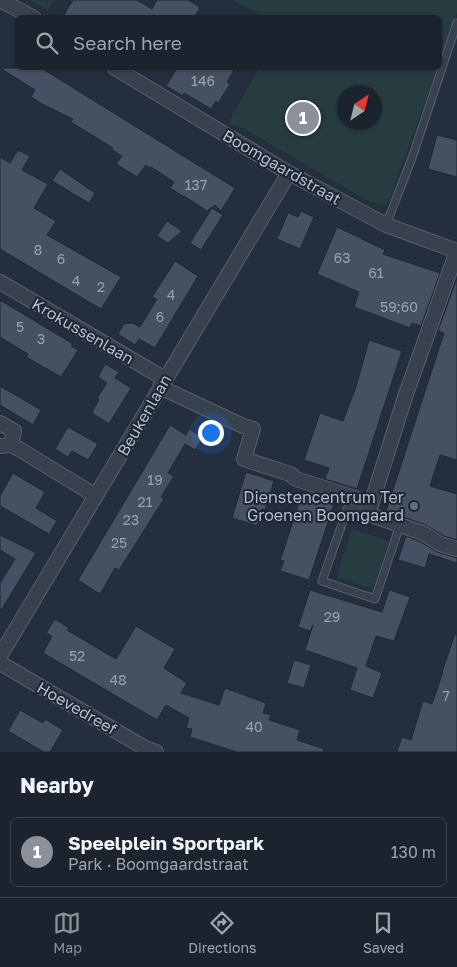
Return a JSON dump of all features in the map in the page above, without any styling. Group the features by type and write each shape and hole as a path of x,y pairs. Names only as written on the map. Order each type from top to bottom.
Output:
{"street":[{"path":"0,0 28,15"},
{"name":"Boomgaardstraat","path":"119,70 289,173 386,224 457,251"},
{"name":"Beukenlaan","path":"0,656 289,173"},
{"path":"457,251 406,394 370,509 400,525 423,533 440,544 457,549"},
{"name":"Krokussenlaan","path":"0,282 163,383 243,426 253,429 244,459 290,474 296,479 370,509"},
{"path":"0,423 14,431 5,446 96,496"},
{"name":"Hoevedreef","path":"0,663 145,748 156,752"}],"lane":[{"path":"442,68 457,23"},
{"path":"386,224 412,158 441,70"},
{"path":"370,509 348,507 322,581 375,598 400,525"}],"green space":[{"path":"30,0 54,0 48,10"},
{"path":"232,0 457,0 457,12 442,56 442,15 263,15"},
{"path":"258,70 436,70 389,201 383,206 366,200 245,129 228,123"},
{"path":"352,529 389,541 373,589 336,577"}],"building":[{"path":"73,0 137,0 152,9 157,0 188,0 200,7 196,15 64,15"},
{"path":"0,68 44,70 235,188 221,211 215,205 207,211 170,188 174,182 151,167 146,165 137,177 116,164 122,156 112,150 113,148 71,122 73,119 31,97 35,90"},
{"path":"176,70 234,70 227,82 230,84 218,103 216,101 211,109 184,93 183,96 166,86"},
{"path":"437,135 457,140 457,177 428,169"},
{"path":"18,150 30,156 22,170 48,184 34,208 56,221 47,235 121,277 101,309 0,249 0,157 10,163"},
{"path":"60,169 95,193 89,203 52,181"},
{"path":"212,208 223,215 201,250 190,243"},
{"path":"301,211 314,217 300,249 277,239 288,213 298,217"},
{"path":"167,221 182,231 168,243 157,236"},
{"path":"337,227 385,250 383,254 440,273 421,326 412,323 410,328 354,307 359,292 317,274"},
{"path":"175,261 198,276 155,348 139,339 135,345 118,334 124,324 133,323 140,327 157,299 152,297"},
{"path":"457,278 457,460 440,455 430,486 457,494 457,540 444,536 426,525 386,511 444,333 438,331"},
{"path":"0,300 73,344 71,346 78,350 61,377 26,357 28,354 0,337"},
{"path":"369,340 402,351 357,489 325,479 329,468 304,460 320,413 343,421 356,387"},
{"path":"105,364 119,372 115,378 131,388 109,424 92,413 99,399 97,398 107,383 98,377"},
{"path":"0,386 41,410 33,425 0,405"},
{"path":"170,425 186,435 189,429 203,437 195,450 185,444 168,473 174,476 161,497 164,499 119,570 115,568 100,594 78,580"},
{"path":"68,427 98,444 88,460 72,451 68,457 55,449"},
{"path":"246,472 274,481 265,510 262,509 257,526 232,518"},
{"path":"13,473 45,492 36,508 57,521 49,534 0,506 0,496"},
{"path":"306,491 335,501 309,580 280,571 284,561 280,560 301,497 304,498"},
{"path":"0,535 36,553 0,612 0,583 15,559 0,550"},
{"path":"406,536 419,541 437,552 457,558 457,563 429,554 425,568 398,560"},
{"path":"310,590 382,612 389,590 410,597 394,641 376,636 366,666 382,673 373,698 350,690 357,668 305,650 313,625 310,631 298,627"},
{"path":"55,619 69,628 67,630 116,659 136,626 175,649 164,668 187,683 181,693 219,705 225,688 266,703 263,713 271,715 269,720 300,730 297,740 324,749 323,752 237,752 190,737 192,729 186,728 189,718 166,705 157,720 43,653 52,636 46,633"},
{"path":"455,634 457,635 457,752 397,752 402,737 411,740 423,701 432,704"},
{"path":"294,660 311,665 304,688 287,683"},
{"path":"20,710 43,723 45,719 63,730 50,752 44,752 8,731"}],"place":[{"name":"Speelplein Sportpark","path":"303,118"},
{"name":"Dienstencentrum Ter Groenen Boomgaard","path":"414,506"}]}
